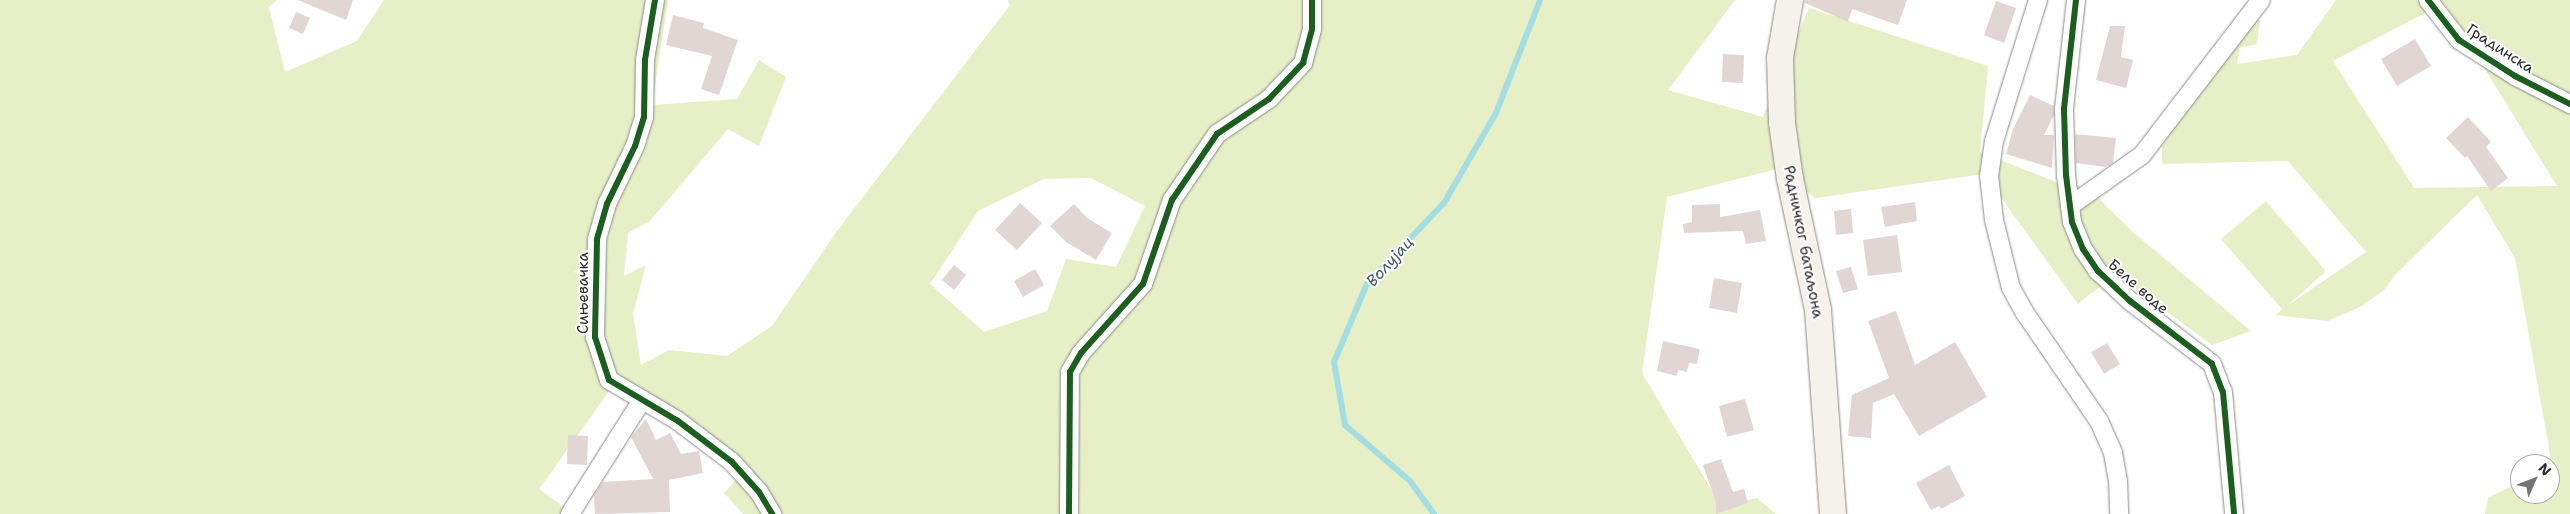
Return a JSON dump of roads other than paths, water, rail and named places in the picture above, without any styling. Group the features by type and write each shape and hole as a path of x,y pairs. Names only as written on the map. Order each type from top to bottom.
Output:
{"main road":[{"name":"Радничког батаљона","path":"1790,0 1780,58 1782,123 1790,179 1818,310 1833,514"}],"street":[{"name":"Сињевачка","path":"655,0 645,60 644,117 635,146 607,204 597,240 594,296 596,338 609,380 678,421 732,462 759,492 772,514"},
{"path":"1069,514 1070,372 1081,353 1144,284 1172,200 1217,134 1269,99 1303,63 1312,29 1312,0"},
{"path":"2038,0 1994,141 1989,175 1994,220 2011,288 2025,313 2083,394 2106,437 2118,480 2119,514"},
{"name":"Беле воде","path":"2076,0 2064,108 2070,206 2083,249 2098,271 2130,301 2212,364 2225,402 2234,514"},
{"path":"2070,206 2142,155 2261,0"},
{"name":"Градинска","path":"2428,0 2459,40 2515,76 2570,104"},
{"path":"570,514 642,400"}],"waterway":[{"name":"Волујац","path":"1434,514 1410,481 1345,425 1334,362 1367,284 1444,203 1496,113 1540,0"}]}
